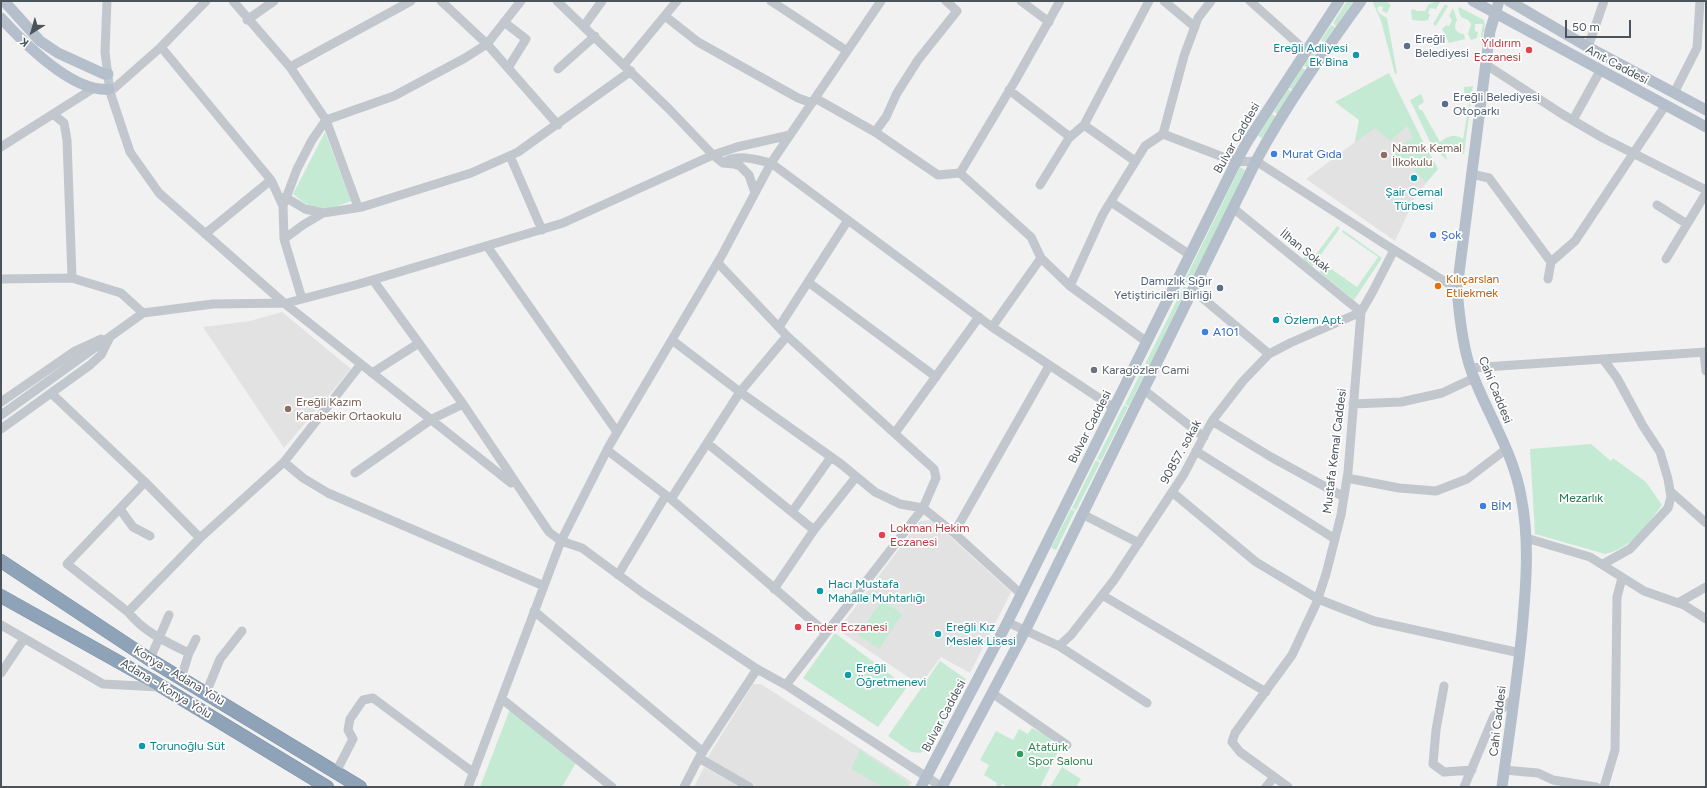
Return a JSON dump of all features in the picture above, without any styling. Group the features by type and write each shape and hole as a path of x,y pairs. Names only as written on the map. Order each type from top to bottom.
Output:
{"highway":[{"name":"Konya - Adana Yolu","path":"1,561 149,659 360,787"},
{"name":"Adana - Konya Yolu","path":"1,596 164,687 328,787"}],"main road":[{"name":"Bulvar Caddesi","path":"921,787 1008,622 1236,162 1339,1"},
{"path":"942,787 1025,631 1256,161 1282,118 1343,25 1361,1"},
{"name":"Anıt Caddesi","path":"1473,1 1706,127"},
{"name":"Cahi Caddesi","path":"1500,1 1490,31 1485,64 1457,290 1462,327 1472,373 1517,479 1521,495 1526,538 1526,584 1520,653 1502,787"},
{"path":"1509,1 1588,47 1706,110"},
{"path":"5,2 40,41 58,53 104,74 108,74"},
{"path":"1,18 51,65 75,81 94,88 110,91"}],"street":[{"path":"107,1 105,52 110,91 130,152 159,193 284,303 432,419 518,489"},
{"path":"110,91 161,47 206,1"},
{"path":"232,1 247,20 290,67 326,120 358,207"},
{"path":"247,20 274,1"},
{"path":"290,67 411,1"},
{"path":"441,1 487,44 558,124"},
{"path":"302,299 284,239 284,201 312,140 326,120 394,96 465,58 487,44 521,1"},
{"path":"557,1 628,68 713,155 723,163 740,166 749,175 755,193"},
{"path":"584,26 602,1"},
{"path":"284,239 323,213 358,207 471,173 518,152 558,124 628,68 664,16 677,1"},
{"path":"468,787 561,541 607,450 718,263 771,163 881,1"},
{"path":"875,132 886,117 897,93 918,60 958,11 946,1"},
{"path":"1021,1 1049,22"},
{"path":"960,173 1060,1"},
{"path":"1040,185 1070,137 1084,125 1149,1"},
{"path":"1164,1 1195,27"},
{"path":"1070,286 1103,214 1144,146 1163,134 1184,56 1198,18 1211,1"},
{"path":"1250,1 1306,51"},
{"path":"1588,47 1604,1"},
{"path":"1674,93 1697,48 1699,1 1706,3"},
{"path":"776,2 847,52"},
{"path":"664,16 698,42 798,98 814,100 875,132 938,175 960,173 1031,237 1041,258 1070,286 1147,342"},
{"path":"504,22 526,39 508,68"},
{"path":"558,69 595,36"},
{"path":"161,47 271,180 284,201 305,209 323,213"},
{"path":"1485,64 1573,120 1706,192 1666,259"},
{"path":"1573,120 1600,71"},
{"path":"1,147 94,88"},
{"path":"1009,90 1070,137"},
{"path":"1548,278 1551,262 1575,241 1665,106"},
{"path":"53,114 64,123 67,140 72,278"},
{"path":"1084,125 1135,161"},
{"path":"1163,134 1236,162 1256,161 1457,290"},
{"path":"1,415 143,313 213,304 284,303 373,280 563,223 713,155 737,147 790,135"},
{"path":"510,156 542,230"},
{"path":"723,163 729,158 750,158 771,163 979,318 1114,408"},
{"path":"1471,174 1489,178 1551,262"},
{"path":"205,234 271,180"},
{"path":"1111,202 1190,254"},
{"path":"1657,205 1688,224"},
{"name":"İlhan Sokak","path":"1233,208 1361,312"},
{"path":"779,327 848,220"},
{"path":"487,246 617,432"},
{"name":"Mustafa Kemal Caddesi","path":"1274,777 1240,752 1232,742 1235,733 1292,655 1318,599 1335,539 1347,478 1361,312 1394,250"},
{"path":"992,327 1041,258"},
{"path":"718,263 787,336 934,469 936,478 923,508 786,685"},
{"path":"1,279 72,278 121,293 143,313"},
{"path":"373,280 463,404 518,489 548,532 561,541 582,548 643,593 757,669 786,685 942,787"},
{"path":"808,282 936,376"},
{"path":"1193,290 1269,354"},
{"name":"90857. sokak","path":"1059,646 1071,635 1139,543 1196,452 1212,421 1243,381 1269,354 1290,342 1361,312"},
{"path":"895,433 979,318"},
{"path":"1,428 90,365 101,355 110,336"},
{"path":"1,402 75,351 110,336"},
{"path":"618,575 740,392 787,336"},
{"path":"672,340 740,392 831,457 875,492 900,504 923,508 954,533 1021,594"},
{"path":"372,373 418,343"},
{"path":"1354,404 1401,402 1442,393 1472,373 1603,359 1705,352 1706,371"},
{"path":"1603,359 1617,378 1643,426 1660,452 1668,479 1671,496 1668,508 1630,549 1603,564"},
{"path":"128,612 200,538 284,462 361,364"},
{"path":"954,533 1049,366"},
{"path":"1144,390 1204,437"},
{"path":"51,392 145,482 200,538"},
{"path":"355,473 432,419 463,404"},
{"path":"1212,421 1271,457 1344,497"},
{"path":"707,443 814,530"},
{"path":"607,450 669,497 826,634"},
{"path":"1347,478 1399,488 1436,491 1467,479 1505,450"},
{"path":"1196,452 1335,539"},
{"path":"792,512 831,457"},
{"path":"284,462 303,478 328,493 544,586"},
{"path":"774,589 814,530 856,477"},
{"path":"145,482 67,564 128,612 136,622 158,638 189,653"},
{"path":"1670,491 1706,523"},
{"path":"1172,492 1256,562 1318,599 1374,621 1520,653"},
{"path":"120,509 133,527 150,536"},
{"path":"1082,514 1139,543"},
{"path":"1526,538 1590,557 1644,591 1678,603 1706,619"},
{"path":"1604,787 1615,750 1617,597 1622,578"},
{"path":"1678,603 1706,587"},
{"path":"1102,595 1266,692"},
{"path":"534,611 701,755 749,787"},
{"path":"149,659 154,652 158,638 169,615"},
{"path":"1008,622 1059,646 1147,703"},
{"path":"1,625 103,684 164,687"},
{"path":"206,693 220,659 242,630"},
{"path":"1,673 24,639"},
{"path":"181,678 189,653 196,639"},
{"path":"684,787 701,755 757,669"},
{"path":"1444,686 1436,730 1433,764 1444,772 1472,770"},
{"path":"992,693 1067,745"},
{"path":"336,772 353,739 348,730 350,719 363,700 373,698 474,773"},
{"path":"1464,787 1494,716 1514,698"},
{"path":"502,699 612,787"},
{"path":"1504,770 1538,773 1553,780 1596,787"},
{"path":"1266,787 1274,777 1288,787"}],"shaded area":[{"name":"Namık Kemal İlkokulu","path":"1389,73 1438,169 1415,198 1395,241 1306,179 1355,142 1359,120 1335,102"},
{"name":"Ereğli Kazım Karabekir Ortaokulu","path":"282,312 351,369 284,448 203,327 250,321"},
{"path":"932,520 1011,592 970,673 941,657 920,685 838,630 920,521"},
{"path":"753,684 761,684 912,782 909,787 756,787 706,760"},
{"path":"704,767 740,787 694,787"}],"green space":[{"path":"1347,1 1353,2 1336,26 1333,23"},
{"path":"1375,1 1386,1 1391,5 1387,13 1382,11 1383,7 1380,6 1377,8 1379,13 1387,18 1397,73 1395,74 1381,21 1373,3"},
{"path":"1438,1 1440,2 1436,9 1430,8 1428,20 1412,20 1411,10 1414,9 1417,11 1425,11 1429,4"},
{"path":"1445,4 1448,6 1436,26 1433,24"},
{"path":"1459,7 1484,20 1485,25 1482,42 1480,42 1483,24 1475,24 1475,31 1478,32 1477,38 1471,40 1468,34 1471,24 1468,20 1461,17 1458,9"},
{"path":"1453,8 1457,20 1455,27 1457,31 1464,34 1465,39 1449,43 1442,29 1446,25 1449,26 1452,20 1449,16"},
{"path":"1331,25 1335,27 1324,42 1321,40"},
{"path":"1319,42 1322,45 1307,68 1304,65"},
{"path":"1302,68 1306,70 1293,90 1289,88"},
{"path":"1389,73 1438,169 1426,183 1406,161 1399,161 1394,156 1393,151 1395,149 1413,138 1407,126 1390,141 1375,128 1355,142 1359,120 1335,102"},
{"path":"1473,86 1464,154 1461,154 1457,145 1444,148 1447,160 1432,146 1410,100 1421,94 1424,102 1418,106 1420,110 1422,110 1440,142 1451,136 1457,136 1463,139 1470,99 1464,92 1464,87"},
{"path":"1288,89 1292,92 1278,114 1274,112"},
{"path":"1272,114 1276,117 1262,138 1258,136"},
{"path":"325,132 351,201 334,207 320,208 307,205 293,194"},
{"path":"1240,167 1245,170 1189,286 1183,284"},
{"path":"1337,226 1340,228 1312,267 1303,259 1307,252 1314,257"},
{"path":"1343,230 1382,258 1354,300 1319,272 1324,264 1357,287 1378,257 1342,232"},
{"path":"1184,286 1187,288 1149,366 1145,364"},
{"path":"1144,366 1148,367 1129,406 1125,404"},
{"path":"1124,405 1128,407 1101,461 1097,459"},
{"name":"Mezarlık","path":"1591,444 1611,461 1613,458 1646,482 1662,505 1631,542 1605,554 1535,534 1530,449"},
{"path":"1096,460 1100,463 1076,510 1072,508"},
{"path":"1071,509 1075,511 1056,550 1051,548"},
{"path":"882,600 902,614 879,649 858,635"},
{"path":"835,633 907,687 878,727 803,678"},
{"path":"940,661 966,679 935,740 927,750 920,753 911,752 888,736"},
{"path":"510,709 577,761 562,787 480,787"},
{"name":"Atatürk Spor Salonu","path":"1032,728 1052,739 1050,743 1060,748 1040,787 1007,787 1002,784 1000,787 996,785 997,783 984,775 989,765 980,760 996,731 1013,740 1019,729 1028,734"},
{"path":"860,750 908,783 906,787 883,787 851,769"},
{"path":"1062,767 1081,779 1076,787 1050,787"}],"place":[{"name":"Ereğli Belediyesi","path":"1407,46"},
{"name":"Yıldırım Eczanesi","path":"1529,50"},
{"name":"Ereğli Adliyesi Ek Bina","path":"1356,55"},
{"name":"Ereğli Belediyesi Otoparkı","path":"1445,104"},
{"name":"Murat Gıda","path":"1274,154"},
{"name":"Namık Kemal İlkokulu","path":"1384,155"},
{"name":"Şair Cemal Türbesi","path":"1414,178"},
{"name":"Şok","path":"1433,235"},
{"name":"Kılıçarslan Etliekmek","path":"1438,286"},
{"name":"Damızlık Sığır Yetiştiricileri Birliği","path":"1220,288"},
{"name":"Özlem Apt.","path":"1276,320"},
{"name":"A101","path":"1205,332"},
{"name":"Karagözler Cami","path":"1094,370"},
{"name":"Ereğli Kazım Karabekir Ortaokulu","path":"288,409"},
{"name":"BİM","path":"1483,506"},
{"name":"Lokman Hekim Eczanesi","path":"882,535"},
{"name":"Hacı Mustafa Mahalle Muhtarlığı","path":"820,591"},
{"name":"Ender Eczanesi","path":"798,627"},
{"name":"Ereğli Kız Meslek Lisesi","path":"938,634"},
{"name":"Ereğli Öğretmenevi","path":"848,675"},
{"name":"Torunoğlu Süt","path":"142,746"},
{"name":"Atatürk Spor Salonu","path":"1020,754"}]}
